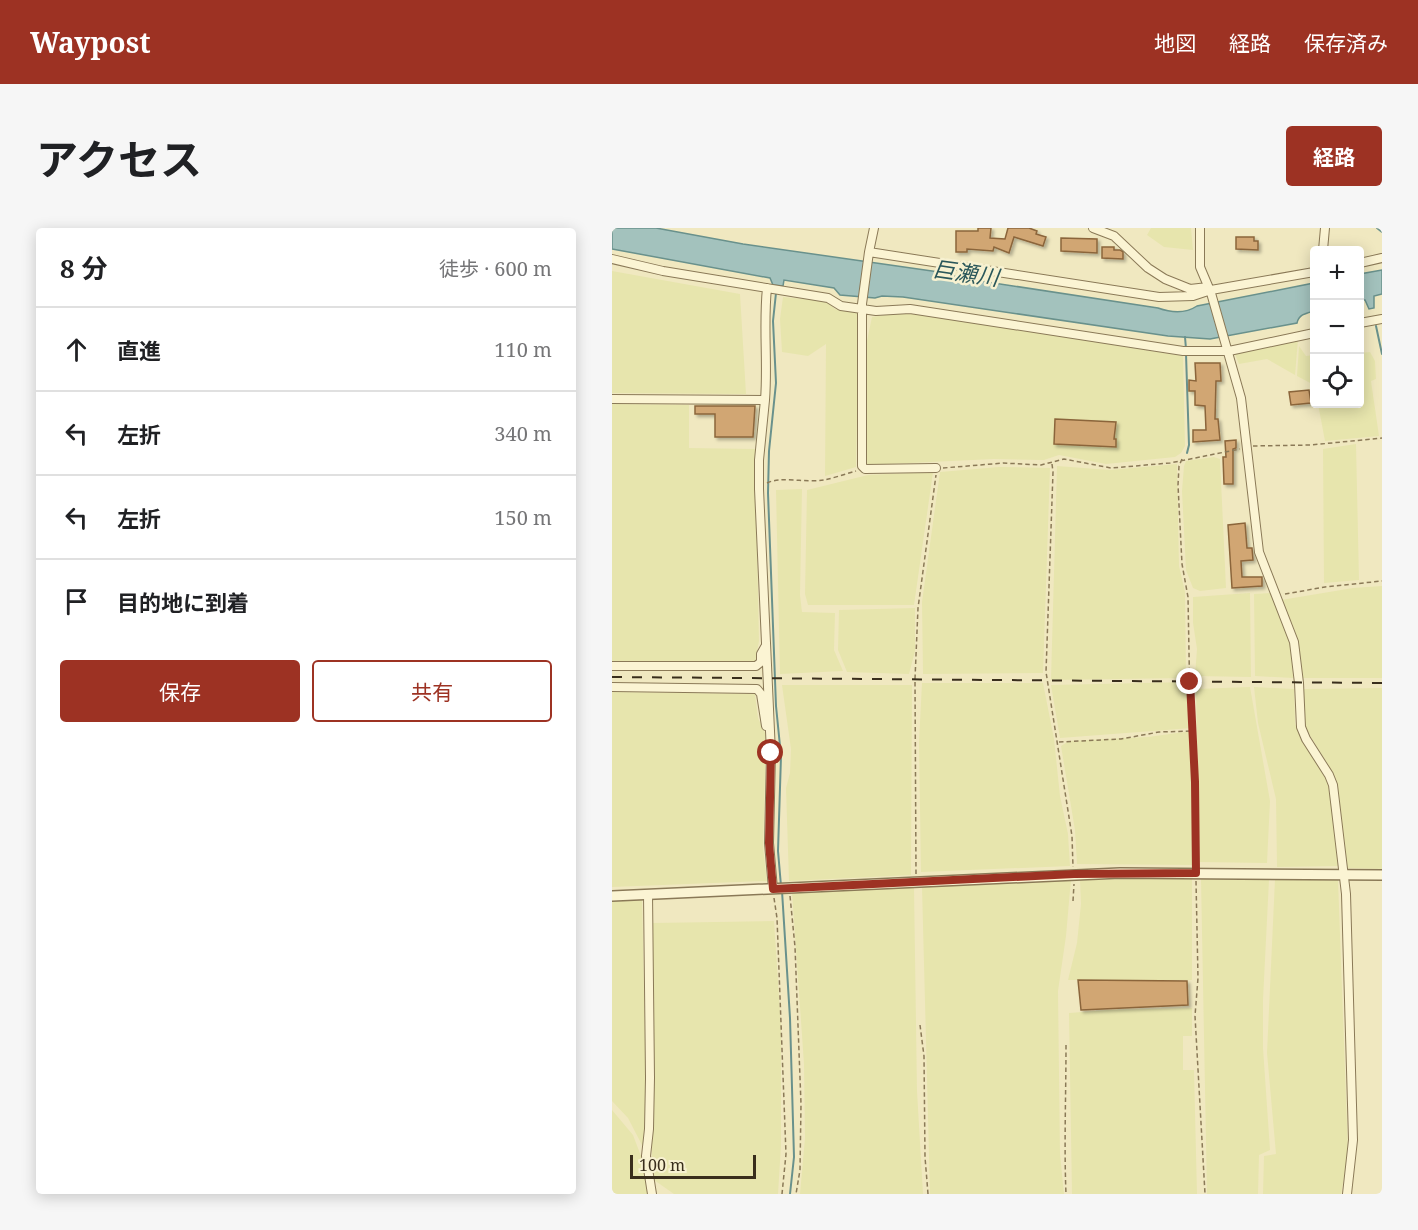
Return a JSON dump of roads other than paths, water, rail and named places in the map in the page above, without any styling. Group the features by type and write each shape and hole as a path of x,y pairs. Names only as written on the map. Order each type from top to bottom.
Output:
{"street":[{"path":"874,228 862,307 862,468 936,468"},
{"path":"1093,228 1114,236 1148,268 1166,279 1190,289 1210,290"},
{"path":"1200,228 1200,267 1210,290 1241,398 1259,552 1294,642 1301,727 1333,785 1344,875 1353,1140 1347,1194"},
{"path":"1323,246 1325,228"},
{"path":"869,254 1159,297 1193,296 1210,290 1310,273"},
{"path":"1364,262 1382,258"},
{"path":"612,259 663,271 828,298 841,306 882,311 910,309 1186,352 1228,349 1310,334"},
{"path":"769,288 764,316 767,363 759,460 759,489 770,736 769,843 774,889"},
{"path":"1364,322 1382,319"},
{"path":"612,399 765,400"},
{"path":"612,666 756,666 760,662 765,647"},
{"path":"612,687 757,689 761,694 763,718 770,736"},
{"path":"612,896 1074,874 1382,875"},
{"path":"648,894 650,1078 646,1156 652,1194"}],"water":[{"path":"612,228 656,228 743,244 939,272 961,278 1173,312 1310,284 1310,312 1301,316 1297,323 1210,339 1168,336 903,297 875,298 840,295 834,288 784,280 783,286 773,285 770,278 612,249"},
{"path":"1382,270 1382,294 1374,296 1374,308 1369,309 1364,300 1364,273"}],"waterway":[{"path":"1377,228 1382,232"},
{"path":"776,293 773,321 776,383 769,451 768,493 776,706 781,756 778,851 781,886"},
{"path":"1376,326 1382,354"},
{"path":"1185,337 1186,349"},
{"path":"1186,354 1189,445 1187,453"},
{"path":"782,891 790,1018 794,1157 790,1194"}],"railway":[{"path":"612,677 1382,683"}],"water label":[{"name":"巨瀬川","path":"966,272"}]}
